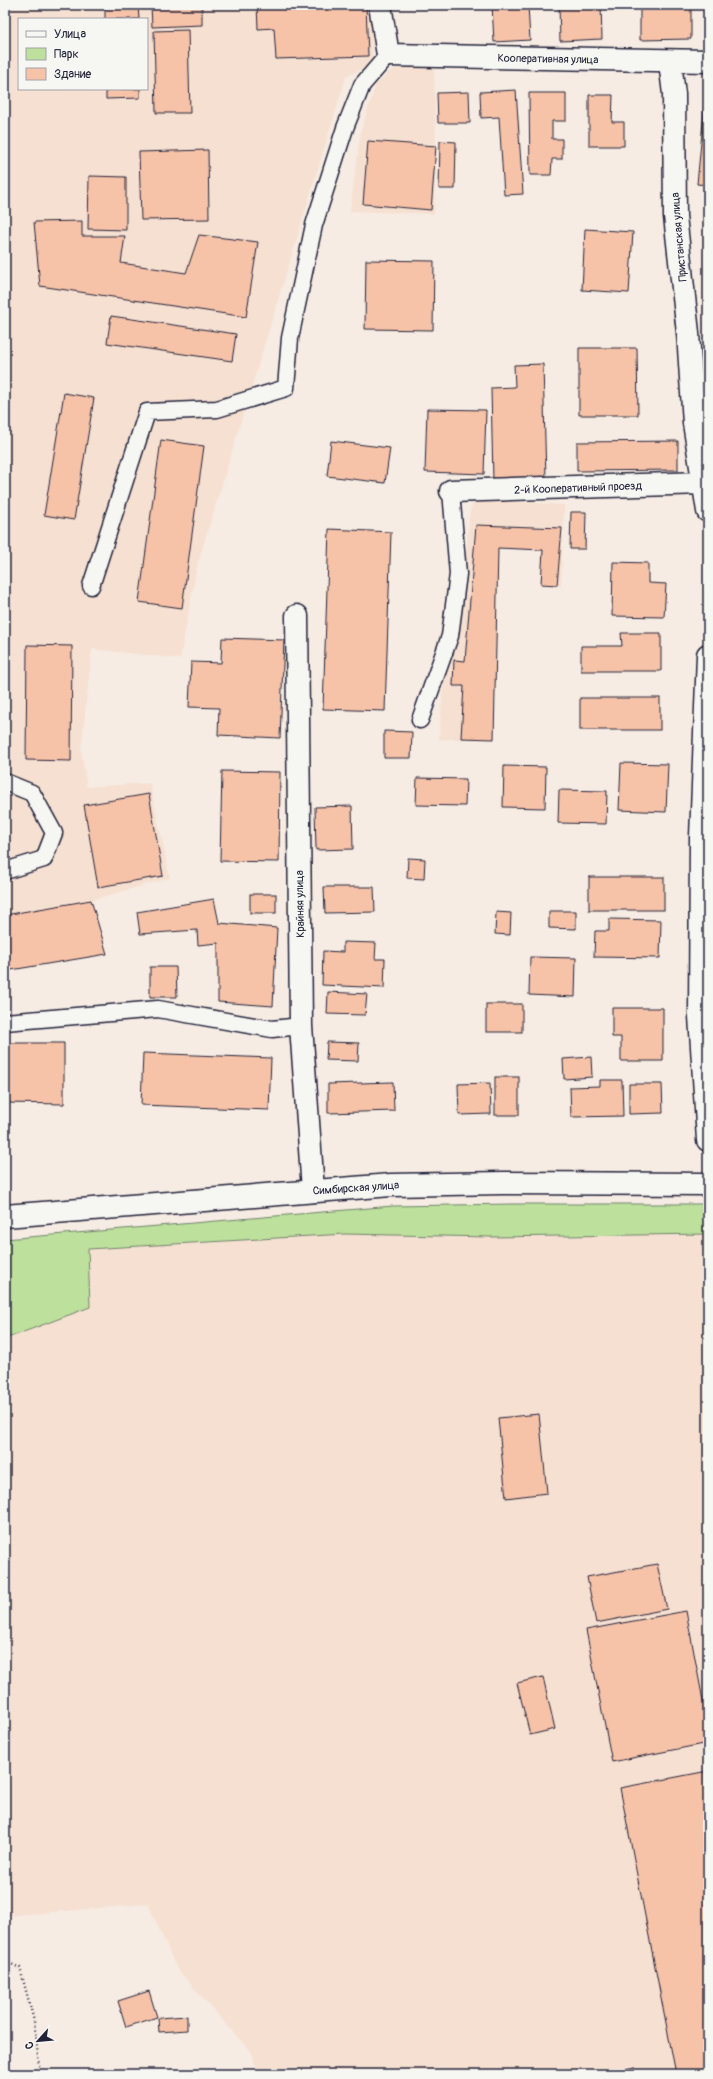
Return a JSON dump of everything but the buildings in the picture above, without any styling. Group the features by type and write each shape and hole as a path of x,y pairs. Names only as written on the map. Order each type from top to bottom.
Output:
{"street":[{"path":"380,5 388,55"},
{"name":"Кооперативная улица","path":"388,55 670,62 708,61"},
{"name":"Пристанская улица","path":"670,62 674,94 675,216 699,365 694,423 708,511"},
{"name":"2-й Кооперативный проезд","path":"451,491 704,483"},
{"name":"Крайняя улица","path":"297,616 301,1026 313,1190"},
{"path":"708,655 701,837 700,993 708,1140"},
{"name":"Симбирская улица","path":"5,1216 313,1190 391,1185 495,1183 708,1184"}],"lane":[{"path":"91,586 146,412 217,409 286,388 290,338 314,226 345,128 362,85 388,55"},
{"path":"420,720 450,636 458,574 451,491"},
{"path":"5,782 32,793 54,833 44,859 5,871"},
{"path":"5,1022 158,1009 272,1029 301,1026"}],"path":[{"path":"5,1961 20,1968 34,2021 40,2074"}],"shaded area":[{"path":"5,5 370,5 373,63 346,77 197,566 180,659 92,649 81,750 87,787 150,783 170,878 91,900 107,954 5,971"},
{"path":"414,65 434,69 436,146 434,214 350,211 361,130 376,85 391,70"},
{"path":"476,499 564,505 561,586 541,584 542,550 498,548 494,739 439,739 445,659 459,635 470,509"},
{"path":"345,1234 491,1237 708,1234 708,2074 259,2074 250,2051 177,1969 148,1904 5,1916 5,1339 90,1307 87,1249"}],"green space":[{"path":"512,1204 708,1204 708,1234 491,1237 345,1234 88,1249 90,1307 5,1339 5,1239 393,1206"}]}
